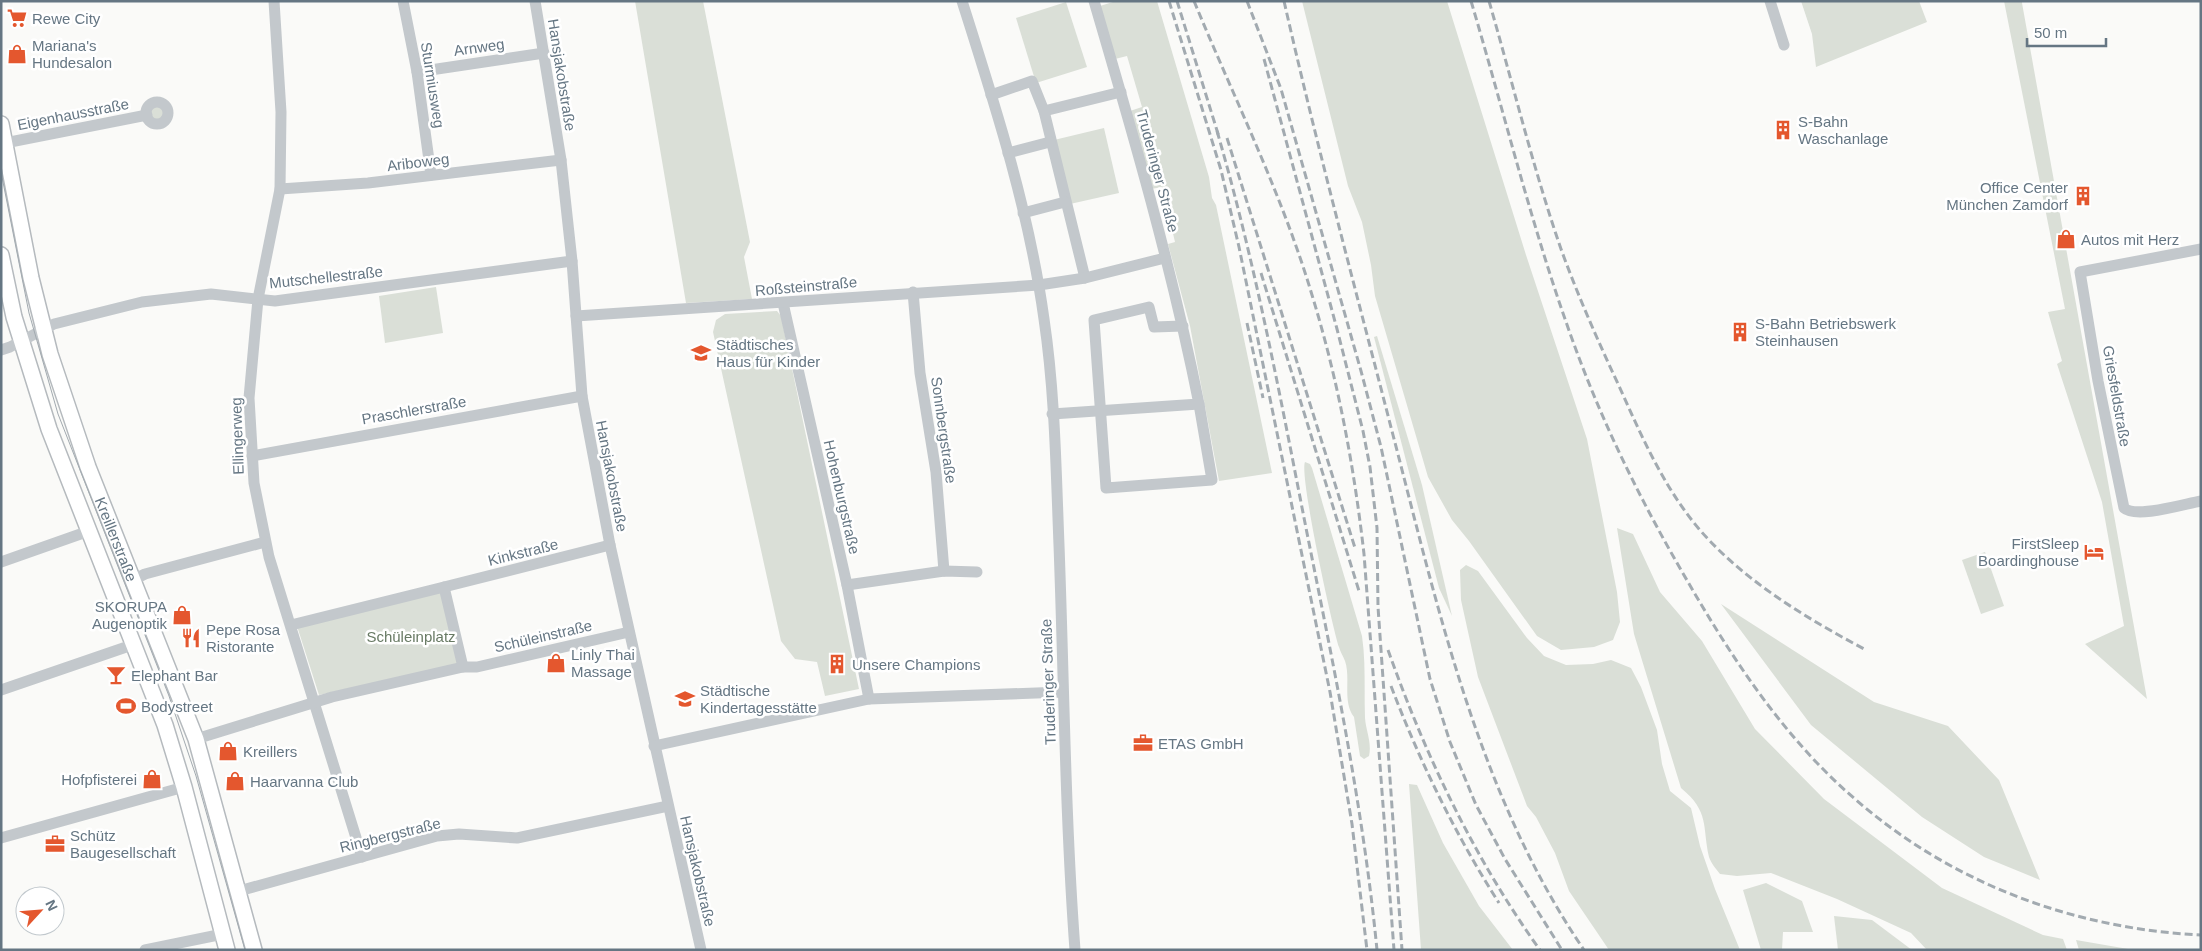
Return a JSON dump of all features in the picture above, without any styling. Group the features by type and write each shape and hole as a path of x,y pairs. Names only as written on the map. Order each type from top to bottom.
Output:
{"main road":[{"name":"Kreillerstraße","path":"1,124 31,278 44,330 67,406 88,467 196,739 254,950"},
{"name":"Kreillerstraße","path":"1,255 21,342 49,429 135,644 165,725 184,787 227,950"}],"street":[{"name":"Ellingerweg","path":"274,1 281,112 280,189 258,299 249,398 254,483 265,542 362,857"},
{"name":"Sturmiusweg","path":"403,1 417,72 431,175"},
{"name":"Hansjakobstraße","path":"535,1 561,160 572,261 582,396 610,545 701,950"},
{"name":"Truderinger Straße","path":"1094,1 1121,92 1184,326 1212,480 1106,488 1094,320 1149,307 1154,327 1184,326"},
{"path":"1770,1 1784,45"},
{"name":"Truderinger Straße","path":"966,2 1023,213 1039,285 1048,353 1071,895 1075,950"},
{"name":"Arnweg","path":"417,72 544,53"},
{"path":"991,95 1032,82 1044,111 1050,142 1085,278"},
{"path":"1044,111 1121,92"},
{"name":"Eigenhausstraße","path":"5,143 147,115"},
{"path":"1008,153 1050,142"},
{"name":"Ariboweg","path":"280,189 368,183 561,160"},
{"path":"1023,213 1065,202"},
{"name":"Griesfeldstraße","path":"2201,249 2080,272 2124,508 2129,512 2140,513 2201,501"},
{"path":"1039,285 1085,278 1165,258"},
{"name":"Mutschellestraße","path":"1,350 21,342 54,324 106,310 185,296 211,294 275,300 572,261"},
{"name":"Roßsteinstraße","path":"576,316 1039,285"},
{"name":"Sonnbergstraße","path":"913,292 920,373 936,472 944,572"},
{"name":"Hohenburgstraße","path":"783,303 847,585 869,699"},
{"name":"Praschlerstraße","path":"252,456 582,396"},
{"path":"1052,414 1101,409 1199,404"},
{"path":"1,562 89,531"},
{"path":"133,580 145,574 265,542"},
{"name":"Kinkstraße","path":"444,587 610,545"},
{"path":"847,585 944,572 977,572"},
{"path":"196,739 332,697 463,667 444,587 291,625"},
{"name":"Schüleinstraße","path":"463,667 477,667 629,632"},
{"path":"1,690 135,644"},
{"path":"654,746 869,699 1063,692"},
{"path":"1,838 184,787"},
{"name":"Ringbergstraße","path":"239,891 437,836 459,834 517,838 668,806"},
{"path":"145,950 223,934"}],"green space":[{"path":"635,1 703,1 750,242 744,257 752,299 686,303"},
{"path":"1116,1 1157,1 1209,177 1212,198 1216,205 1272,473 1219,481 1190,326 1168,244 1175,242 1162,187 1151,189 1130,111 1142,107 1127,56 1115,59 1100,6"},
{"path":"1302,1 1447,1 1526,255 1587,439 1617,592 1620,622 1613,640 1594,647 1561,650 1537,636 1452,520 1428,477 1375,296 1362,222 1348,186"},
{"path":"1801,1 1919,1 1927,22 1816,67 1812,34"},
{"path":"2004,1 2022,1 2147,699 2085,644 2124,626 2102,502 2057,364 2062,361 2048,312 2065,309"},
{"path":"1066,2 1087,67 1036,83 1016,18"},
{"path":"157,106 162,108 164,113 162,118 157,120 152,118 150,113 152,108"},
{"path":"1104,128 1119,193 1070,204 1054,140"},
{"path":"436,287 443,333 385,343 379,296"},
{"path":"777,311 781,316 859,689 825,696 817,662 795,659 781,641 713,332 716,320 725,314"},
{"path":"1377,336 1422,485 1452,616 1439,588 1374,337"},
{"path":"1305,462 1310,464 1312,468 1362,636 1365,718 1370,746 1369,756 1364,759 1360,756 1354,717 1348,704 1347,668 1339,649 1317,551 1304,473"},
{"path":"1617,528 1633,534 1660,592 1702,641 1755,729 1824,799 1942,888 2043,935 2063,939 2067,950 1927,950 1911,933 1837,899 1771,873 1737,876 1720,874 1709,857 1701,812 1681,788 1634,634"},
{"path":"1985,552 2004,606 1981,614 1962,560"},
{"path":"1466,565 1478,571 1527,638 1544,656 1566,665 1593,664 1611,660 1631,668 1641,687 1657,730 1662,764 1670,791 1691,808 1700,846 1740,950 1609,950 1569,891 1555,853 1536,817 1527,806 1478,677 1461,600 1460,570"},
{"name":"Schüleinplatz","path":"445,590 462,663 319,695 296,623"},
{"path":"1721,604 1874,702 1948,726 1999,780 2040,880 1984,857 1922,817 1811,725"},
{"path":"1409,784 1417,785 1443,843 1479,906 1513,950 1421,950"},
{"path":"1766,883 1802,901 1813,932 1783,932 1782,950 1761,950 1743,890"},
{"path":"1834,916 1872,920 1912,950 1838,950"},
{"path":"2076,940 2134,950 2079,950"}],"tram line":[{"path":"1,172 29,313 58,414 169,696 196,776 245,950"}],"railway":[{"path":"1169,1 1221,170 1239,247 1330,692 1352,824 1367,950"},
{"path":"1177,1 1219,137"},
{"path":"1194,1 1287,220 1312,295 1330,359 1344,423 1364,554 1394,950"},
{"path":"1247,1 1281,89 1361,371 1381,447 1430,679 1450,742 1476,805 1505,859 1562,950"},
{"path":"1284,1 1323,165 1427,568 1466,701 1516,829 1548,891 1584,950"},
{"path":"1471,1 1550,274 1592,391 1617,447 1658,529 1723,641 1762,698 1806,751 1830,776 1892,829 1932,855 1973,877 2016,896 2061,911 2107,923 2154,931 2201,935"},
{"path":"1489,1 1532,157 1561,249 1603,352 1664,478 1686,513 1699,529 1736,565 1777,597 1821,625 1866,650"},
{"path":"1264,59 1337,329 1363,431 1370,467 1377,528 1378,607 1402,950"},
{"path":"1217,131 1231,180 1266,329 1327,633 1356,791 1377,950"},
{"path":"1227,138 1355,548"},
{"path":"1261,273 1359,591"},
{"path":"1247,323 1263,398"},
{"path":"1388,650 1418,729 1454,806 1494,879 1540,950"},
{"path":"1391,686 1439,797 1499,903"}],"place":[{"name":"Rewe City","path":"17,18"},
{"name":"Mariana's Hundesalon","path":"17,54"},
{"name":"S-Bahn Waschanlage","path":"1783,130"},
{"name":"Office Center München Zamdorf","path":"2083,196"},
{"name":"Autos mit Herz","path":"2066,239"},
{"name":"S-Bahn Betriebswerk Steinhausen","path":"1740,332"},
{"name":"Städtisches Haus für Kinder","path":"701,353"},
{"name":"FirstSleep Boardinghouse","path":"2094,552"},
{"name":"SKORUPA Augenoptik","path":"182,615"},
{"name":"Pepe Rosa Ristorante","path":"191,638"},
{"name":"Linly Thai Massage","path":"556,663"},
{"name":"Unsere Champions","path":"837,664"},
{"name":"Elephant Bar","path":"116,675"},
{"name":"Städtische Kindertagesstätte","path":"685,699"},
{"name":"Bodystreet","path":"126,706"},
{"name":"ETAS GmbH","path":"1143,743"},
{"name":"Kreillers","path":"228,751"},
{"name":"Hofpfisterei","path":"152,779"},
{"name":"Haarvanna Club","path":"235,781"},
{"name":"Schütz Baugesellschaft","path":"55,844"}]}
